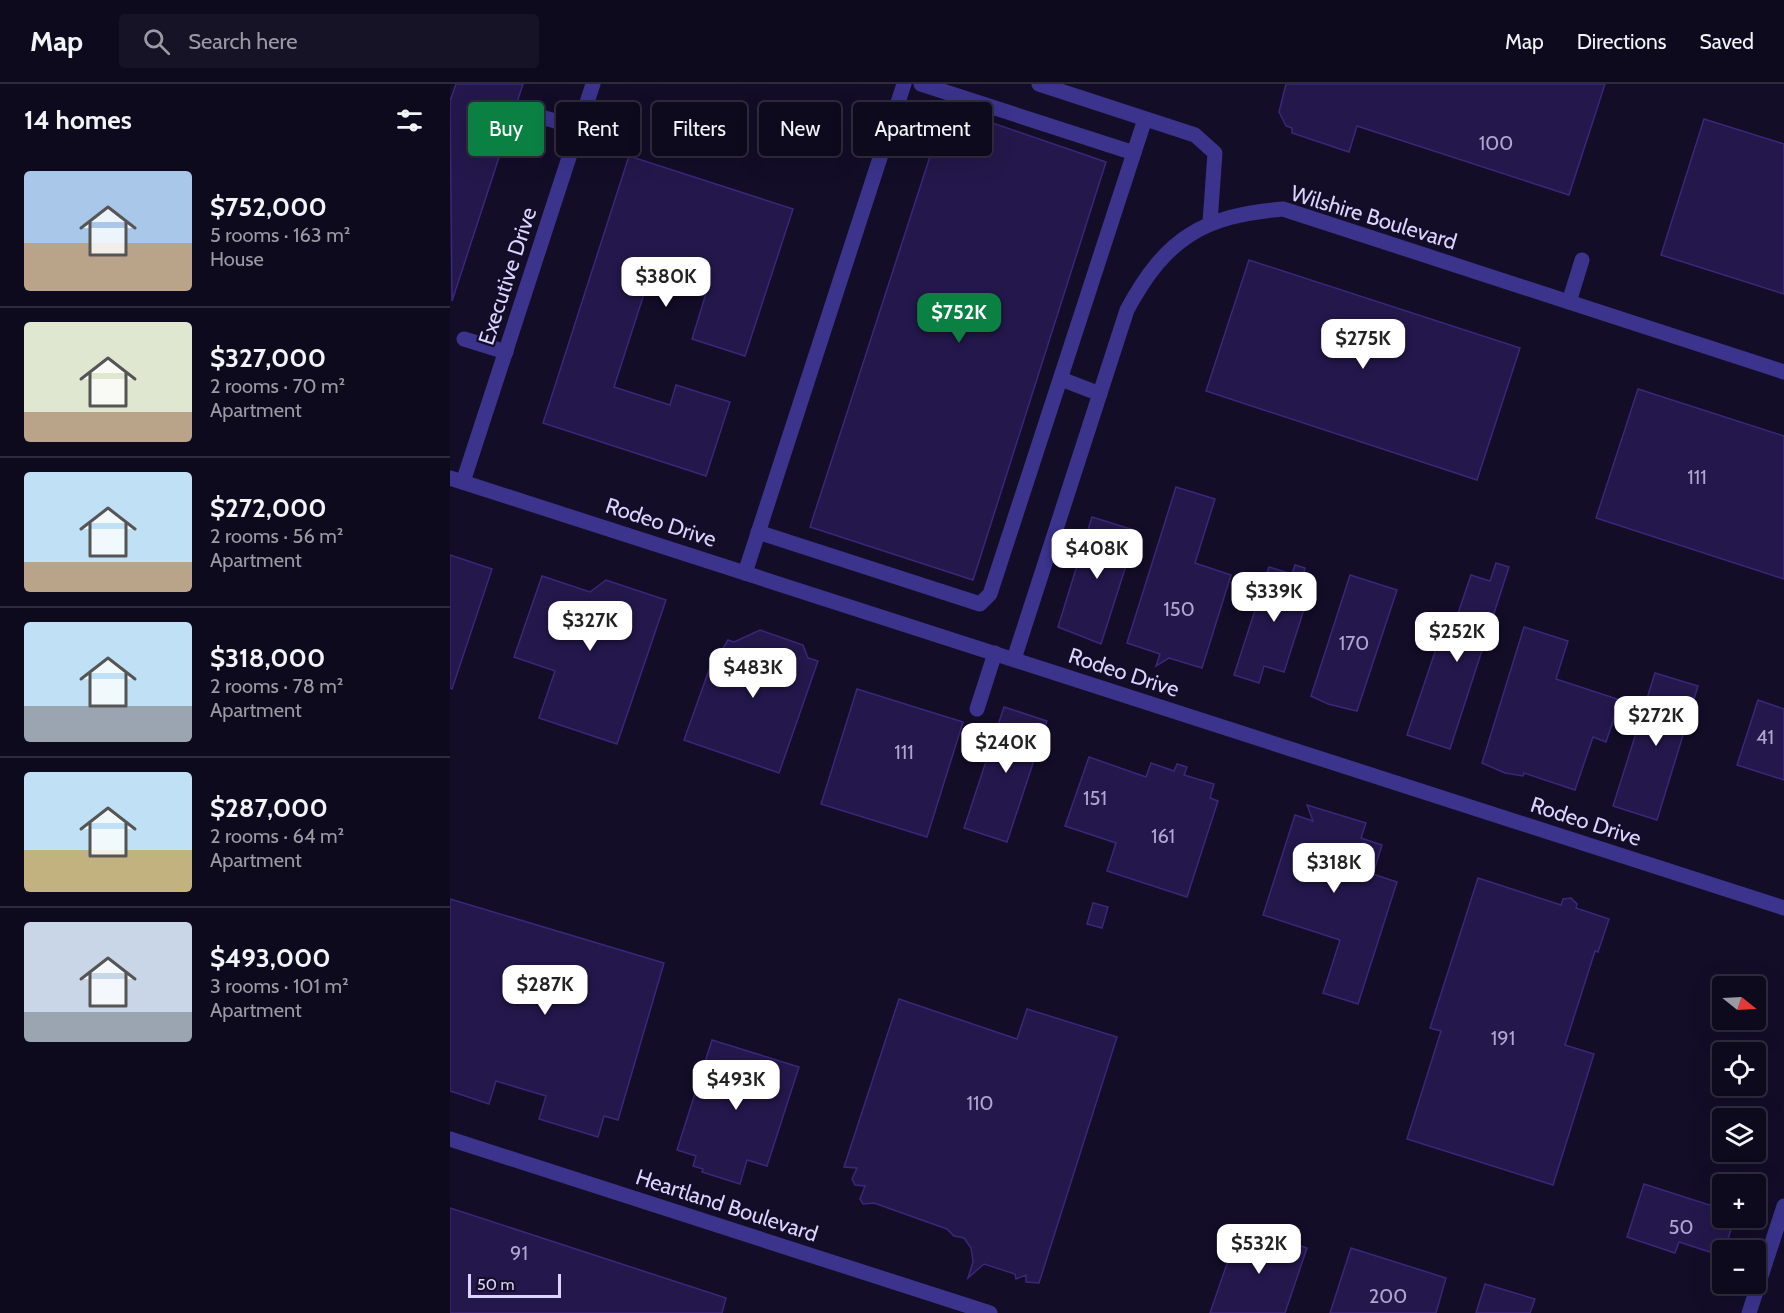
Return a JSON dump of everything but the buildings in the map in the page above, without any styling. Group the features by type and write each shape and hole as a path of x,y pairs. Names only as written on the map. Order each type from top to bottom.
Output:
{"street":[{"name":"Executive Drive","path":"587,102 593,84"},
{"path":"745,573 904,84"},
{"path":"921,84 1134,153"},
{"path":"1039,84 1195,135 1215,153 1210,222"},
{"path":"758,532 980,604 990,594 1145,119"},
{"name":"Executive Drive","path":"457,480 506,352 569,156"},
{"name":"Wilshire Boulevard","path":"1014,659 1127,310 1145,277 1179,242 1210,222 1245,213 1283,209 1784,372"},
{"path":"1569,302 1582,260"},
{"path":"464,339 506,352"},
{"path":"1061,379 1100,394"},
{"name":"Rodeo Drive","path":"457,480 1784,908"},
{"path":"977,709 995,653"},
{"name":"Heartland Boulevard","path":"450,1139 990,1313"},
{"path":"1749,1313 1784,1206"}]}
